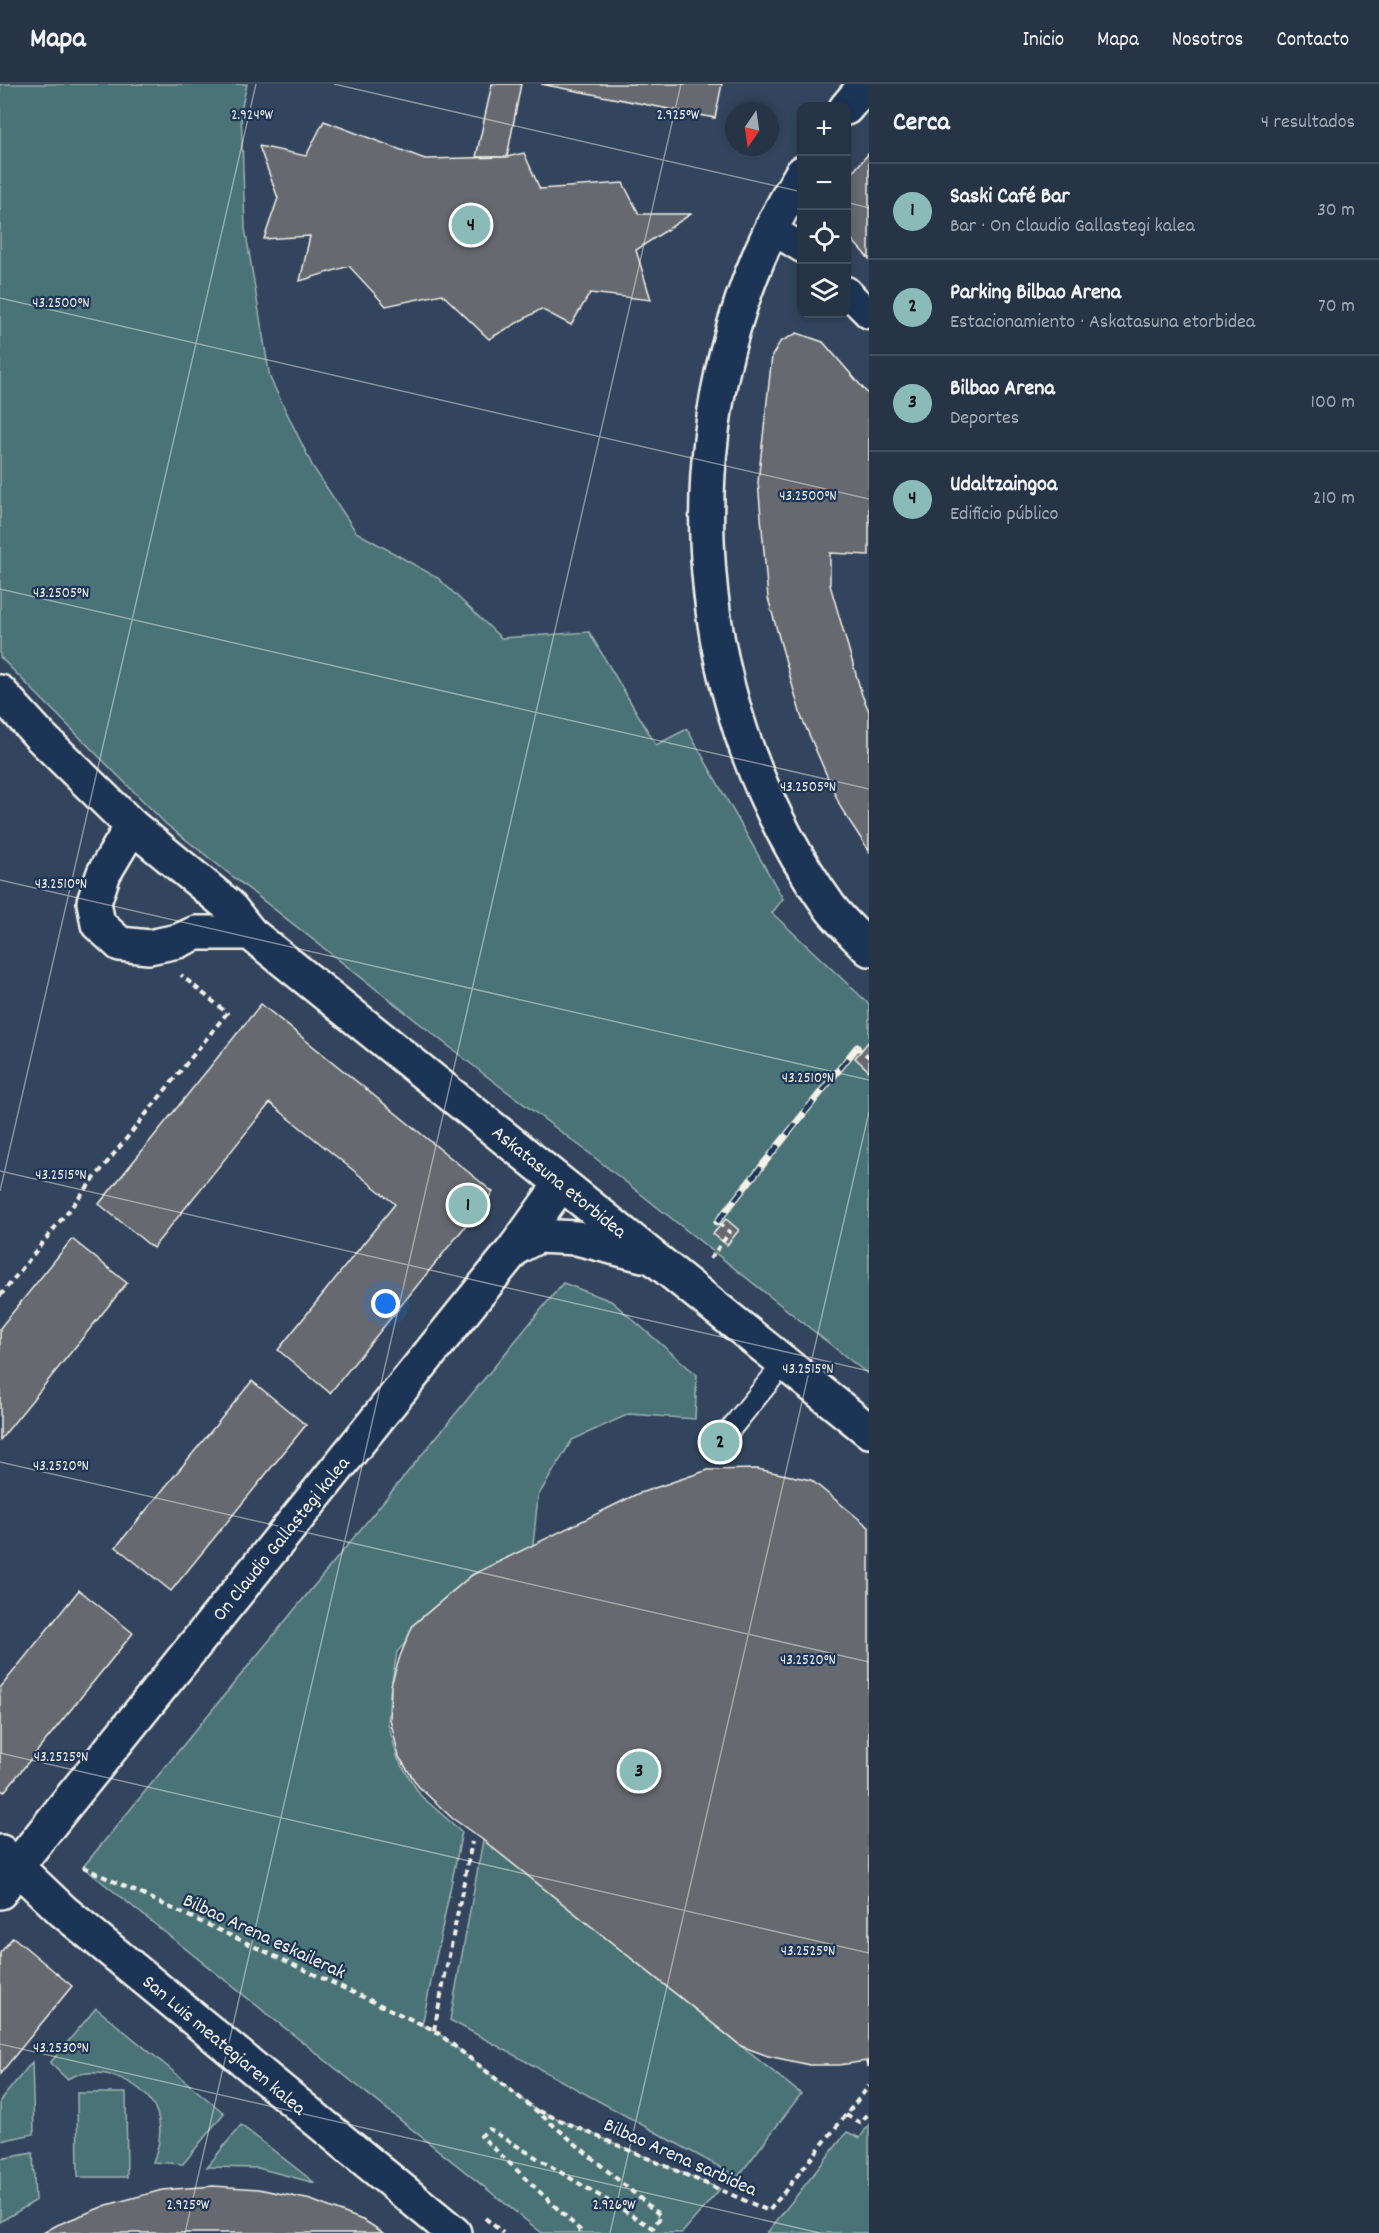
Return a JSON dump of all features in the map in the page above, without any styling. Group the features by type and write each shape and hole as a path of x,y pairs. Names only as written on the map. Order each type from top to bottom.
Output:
{"street":[{"path":"851,102 866,84"},
{"path":"797,180 771,229 742,302 720,376 708,457 705,530 709,589 728,692 757,775 792,847 830,907 869,949"},
{"path":"771,229 797,245"},
{"path":"851,296 869,314"},
{"name":"Askatasuna etorbidea","path":"0,692 41,737 132,826 228,905 250,933 869,1431"},
{"path":"132,826 104,873 94,902 98,924 120,944 149,947 178,941 196,933 250,933"},
{"name":"On Claudio Gallastegi kalea","path":"6,1870 515,1248 561,1184"},
{"path":"515,1248 538,1236 577,1238 653,1257"},
{"name":"San Luis meategiaren kalea","path":"6,1870 63,1911 454,2233"}],"lane":[{"path":"720,1442 785,1362"}],"path":[{"path":"0,1296 227,1013 208,997"},
{"path":"857,1047 869,1057"},
{"path":"689,1286 730,1232 717,1222"},
{"path":"434,2030 472,1842"},
{"name":"Bilbao Arena eskailerak","path":"82,1867 434,2030"},
{"name":"Bilbao Arena sarbidea","path":"434,2030 533,2108 661,2216 653,2228 489,2129 481,2136 583,2233"},
{"path":"867,2061 869,2070"},
{"name":"Bilbao Arena sarbidea","path":"533,2108 769,2211 869,2086"},
{"path":"846,2115 860,2123 869,2113"}],"green space":[{"path":"0,84 247,84 241,110 245,228 270,378 313,467 356,532 438,578 501,638 589,632 656,745 687,729 783,899 772,913 869,1004 869,1375 584,1149 489,1078 166,824 0,657"},
{"path":"563,1283 611,1301 697,1375 695,1419 629,1414 572,1440 538,1496 533,1545 472,1575 439,1605 397,1652 388,1723 398,1759 420,1795 462,1832 422,2025 434,2030 533,2108 720,2189 682,2233 542,2233 83,1867"},
{"path":"483,1840 801,2094 738,2177 450,2020"},
{"path":"96,2008 224,2113 183,2164 153,2162 159,2142 159,2122 155,2108 139,2089 128,2082 103,2073 78,2074 67,2079 50,2063"},
{"path":"32,2062 34,2134 0,2141 0,2101"},
{"path":"77,2093 126,2093 127,2177 78,2177"},
{"path":"869,2124 869,2233 767,2233 847,2132 860,2138"},
{"path":"241,2125 315,2183 258,2168 207,2167"},
{"path":"33,2153 35,2201 0,2222 0,2159"}],"building":[{"path":"492,84 521,84 507,157 476,157"},
{"path":"541,84 722,84 715,118"},
{"path":"324,121 425,159 507,157 524,153 540,189 623,183 639,214 691,214 636,250 651,300 590,293 571,325 541,309 489,339 442,294 386,306 349,266 300,281 310,236 264,239 278,198 259,146 306,156"},
{"path":"869,153 869,259 851,239 851,174"},
{"path":"797,333 823,342 869,395 869,555 830,553 830,585 862,695 869,711 869,851 841,808 801,716 768,598 758,482 772,356 780,342"},
{"path":"261,1004 493,1192 330,1393 278,1350 395,1204 270,1103 153,1248 99,1204"},
{"path":"869,1041 869,1071 855,1058"},
{"path":"726,1219 739,1230 727,1245 713,1234"},
{"path":"72,1239 127,1283 0,1440 0,1328"},
{"path":"252,1381 306,1425 171,1591 116,1547"},
{"path":"757,1469 811,1480 869,1527 869,2060 867,2061 839,2065 810,2065 768,2056 741,2046 483,1840 452,1818 418,1786 399,1757 390,1719 391,1685 413,1625 472,1575 637,1494 708,1470"},
{"path":"79,1590 133,1633 4,1792 0,1789 0,1688"},
{"path":"13,1937 72,1986 0,2074 0,1953"},
{"path":"213,2186 259,2189 311,2200 365,2221 384,2233 43,2233 107,2205 162,2190"}],"railway":[{"path":"717,1222 857,1047"}],"place":[{"name":"Udaltzaingoa","path":"471,225"},
{"name":"Saski Café Bar","path":"468,1205"},
{"name":"Parking Bilbao Arena","path":"720,1442"},
{"name":"Bilbao Arena","path":"639,1771"}]}
